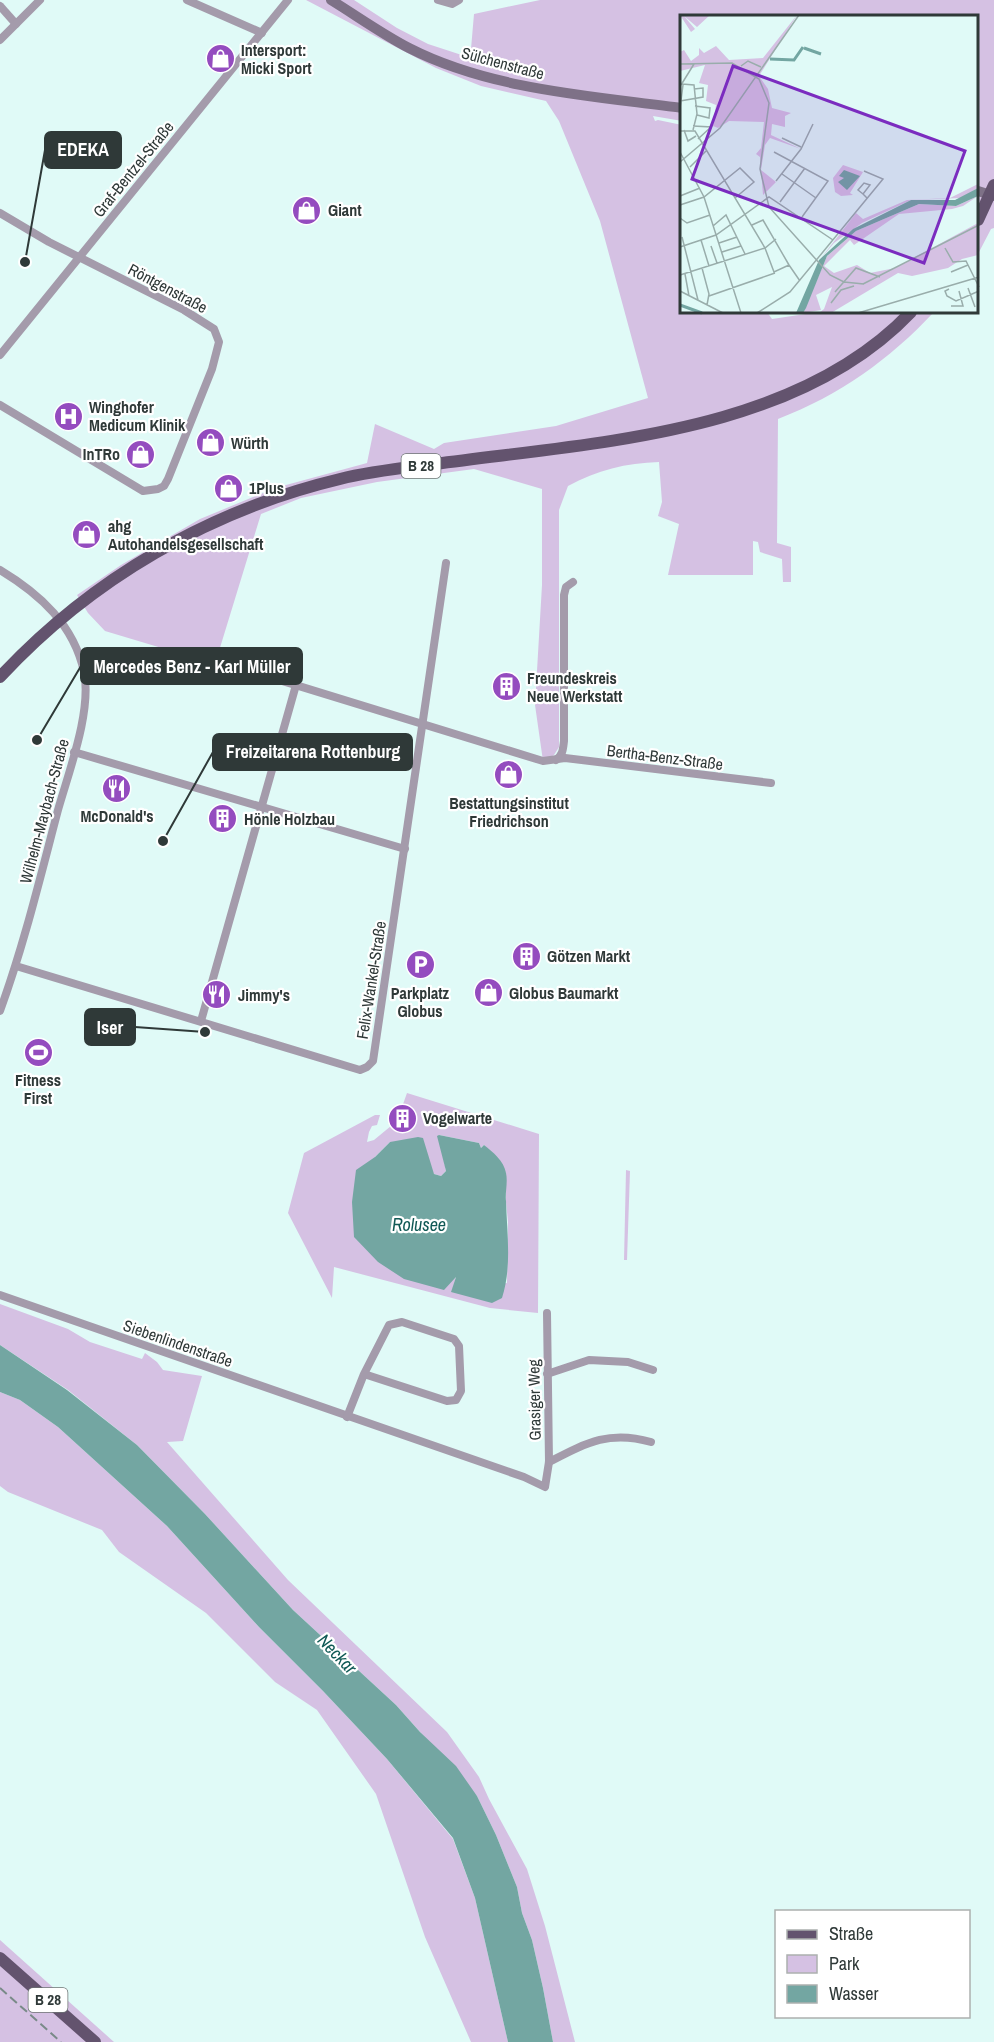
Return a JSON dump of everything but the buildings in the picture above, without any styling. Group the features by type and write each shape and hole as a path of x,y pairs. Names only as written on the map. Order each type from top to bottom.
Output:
{"main road":[{"name":"Sülchenstraße","path":"331,0 410,48 473,73 547,90 680,108"},
{"path":"979,218 994,185"},
{"path":"979,191 994,196"},
{"name":"B 28","path":"0,677 60,620 111,581 149,556 198,530 273,499 367,473 620,439 723,418 781,398 822,379 853,361 909,314"},
{"name":"B 28","path":"0,1958 95,2042"}],"street":[{"path":"0,40 40,0"},
{"path":"187,0 262,33"},
{"name":"Graf-Bentzel-Straße","path":"0,355 3,344 80,258 288,0"},
{"path":"438,0 452,4 459,0"},
{"path":"0,6 16,24"},
{"name":"Röntgenstraße","path":"0,213 49,242 184,310 214,329 219,342 212,369 168,479 164,486 158,489 143,491 0,405"},
{"name":"Felix-Wankel-Straße","path":"16,966 360,1070 367,1067 374,1055 446,563"},
{"name":"Wilhelm-Maybach-Straße","path":"0,570 36,595 60,620 76,647 86,683 85,708 74,752 16,966 0,1011"},
{"path":"555,760 560,757 564,741 564,595 566,587 573,582"},
{"path":"224,663 423,723"},
{"path":"201,1021 296,685"},
{"name":"Bertha-Benz-Straße","path":"423,723 543,761 565,758 771,783"},
{"path":"74,752 405,849"},
{"name":"Siebenlindenstraße","path":"0,1294 524,1477 545,1487"},
{"name":"Grasiger Weg","path":"545,1487 549,1462 547,1313"},
{"path":"347,1417 364,1374 389,1325 402,1322 454,1339 459,1346 461,1391 456,1400 447,1401 364,1374"},
{"path":"547,1374 589,1359 628,1362 653,1370"},
{"path":"549,1462 576,1448 602,1439 633,1437 651,1442"}],"green space":[{"path":"306,0 354,0 397,28 428,44 477,60 471,49 474,14 540,0 994,0 994,228 991,229 979,252 979,15 680,15 680,121 653,116 655,121 680,125 680,314 768,314 772,319 806,314 932,314 881,361 843,387 778,419 777,543 791,547 791,582 783,582 782,559 760,552 758,542 753,541 753,575 668,575 679,524 658,516 662,502 659,462 612,468 568,486 559,510 559,747 554,755 543,761 535,705 542,585 542,489 474,469 377,482 301,498 261,514 215,664 105,631 88,613 77,595 121,565 200,519 275,488 367,463 375,424 434,449 444,443 556,426 648,398 600,221 559,121 546,101 481,86 436,68"},
{"path":"407,1093 539,1134 538,1313 490,1308 334,1267 332,1298 288,1213 304,1153 375,1115 380,1115 377,1125 372,1126 369,1132 367,1142 374,1140 397,1121","holes":["439,1135 479,1143 481,1148 484,1145 506,1173 507,1283 452,1291 456,1277 452,1280 378,1262 375,1157 390,1142 434,1174 441,1176 446,1171"]},
{"path":"626,1170 630,1171 627,1260 624,1260"},
{"path":"0,1304 68,1329 90,1342 142,1359 145,1353 163,1370 202,1376 183,1441 167,1442 288,1580 447,1732 479,1777 527,1869 545,1926 575,2042 553,2042 532,1940 522,1913 517,1887 477,1796 396,1705 293,1610 205,1514 137,1445 68,1390 0,1345"},
{"path":"0,1392 20,1400 58,1427 167,1526 259,1627 387,1759 453,1839 475,1898 508,2042 471,2042 425,1937 376,1794 317,1710 275,1682 206,1613 119,1552 102,1530 8,1492 0,1486"},
{"path":"0,1940 114,2042 0,2042"}],"water":[{"name":"Rolusee","path":"437,1136 479,1143 481,1148 484,1145 498,1157 505,1169 507,1274 502,1298 492,1303 451,1292 456,1277 444,1290 404,1279 378,1262 354,1237 352,1202 356,1170 375,1157 390,1142 418,1137 423,1138 434,1174 441,1176 446,1171"},
{"name":"Neckar","path":"0,1345 67,1390 137,1445 205,1514 293,1610 396,1705 420,1732 456,1766 477,1796 517,1887 522,1913 532,1940 553,2042 508,2042 475,1898 453,1838 387,1759 259,1627 167,1526 58,1427 20,1400 0,1392"}],"railway":[{"path":"0,1988 61,2042"}],"place":[{"name":"Intersport: Micki Sport","path":"220,59"},
{"name":"Giant","path":"307,210"},
{"name":"EDEKA","path":"25,262"},
{"name":"Winghofer Medicum Klinik","path":"68,416"},
{"name":"Würth","path":"210,443"},
{"name":"InTRo","path":"141,454"},
{"name":"1Plus","path":"228,488"},
{"name":"ahg Autohandelsgesellschaft","path":"87,535"},
{"name":"Freundeskreis Neue Werkstatt","path":"506,687"},
{"name":"Mercedes Benz - Karl Müller","path":"37,740"},
{"name":"Bestattungsinstitut Friedrichson","path":"509,775"},
{"name":"McDonald's","path":"117,788"},
{"name":"Hönle Holzbau","path":"223,819"},
{"name":"Freizeitarena Rottenburg","path":"163,841"},
{"name":"Götzen Markt","path":"526,956"},
{"name":"Parkplatz Globus","path":"420,965"},
{"name":"Globus Baumarkt","path":"488,993"},
{"name":"Jimmy's","path":"217,995"},
{"name":"Iser","path":"205,1032"},
{"name":"Fitness First","path":"38,1052"},
{"name":"Vogelwarte","path":"402,1118"}]}
